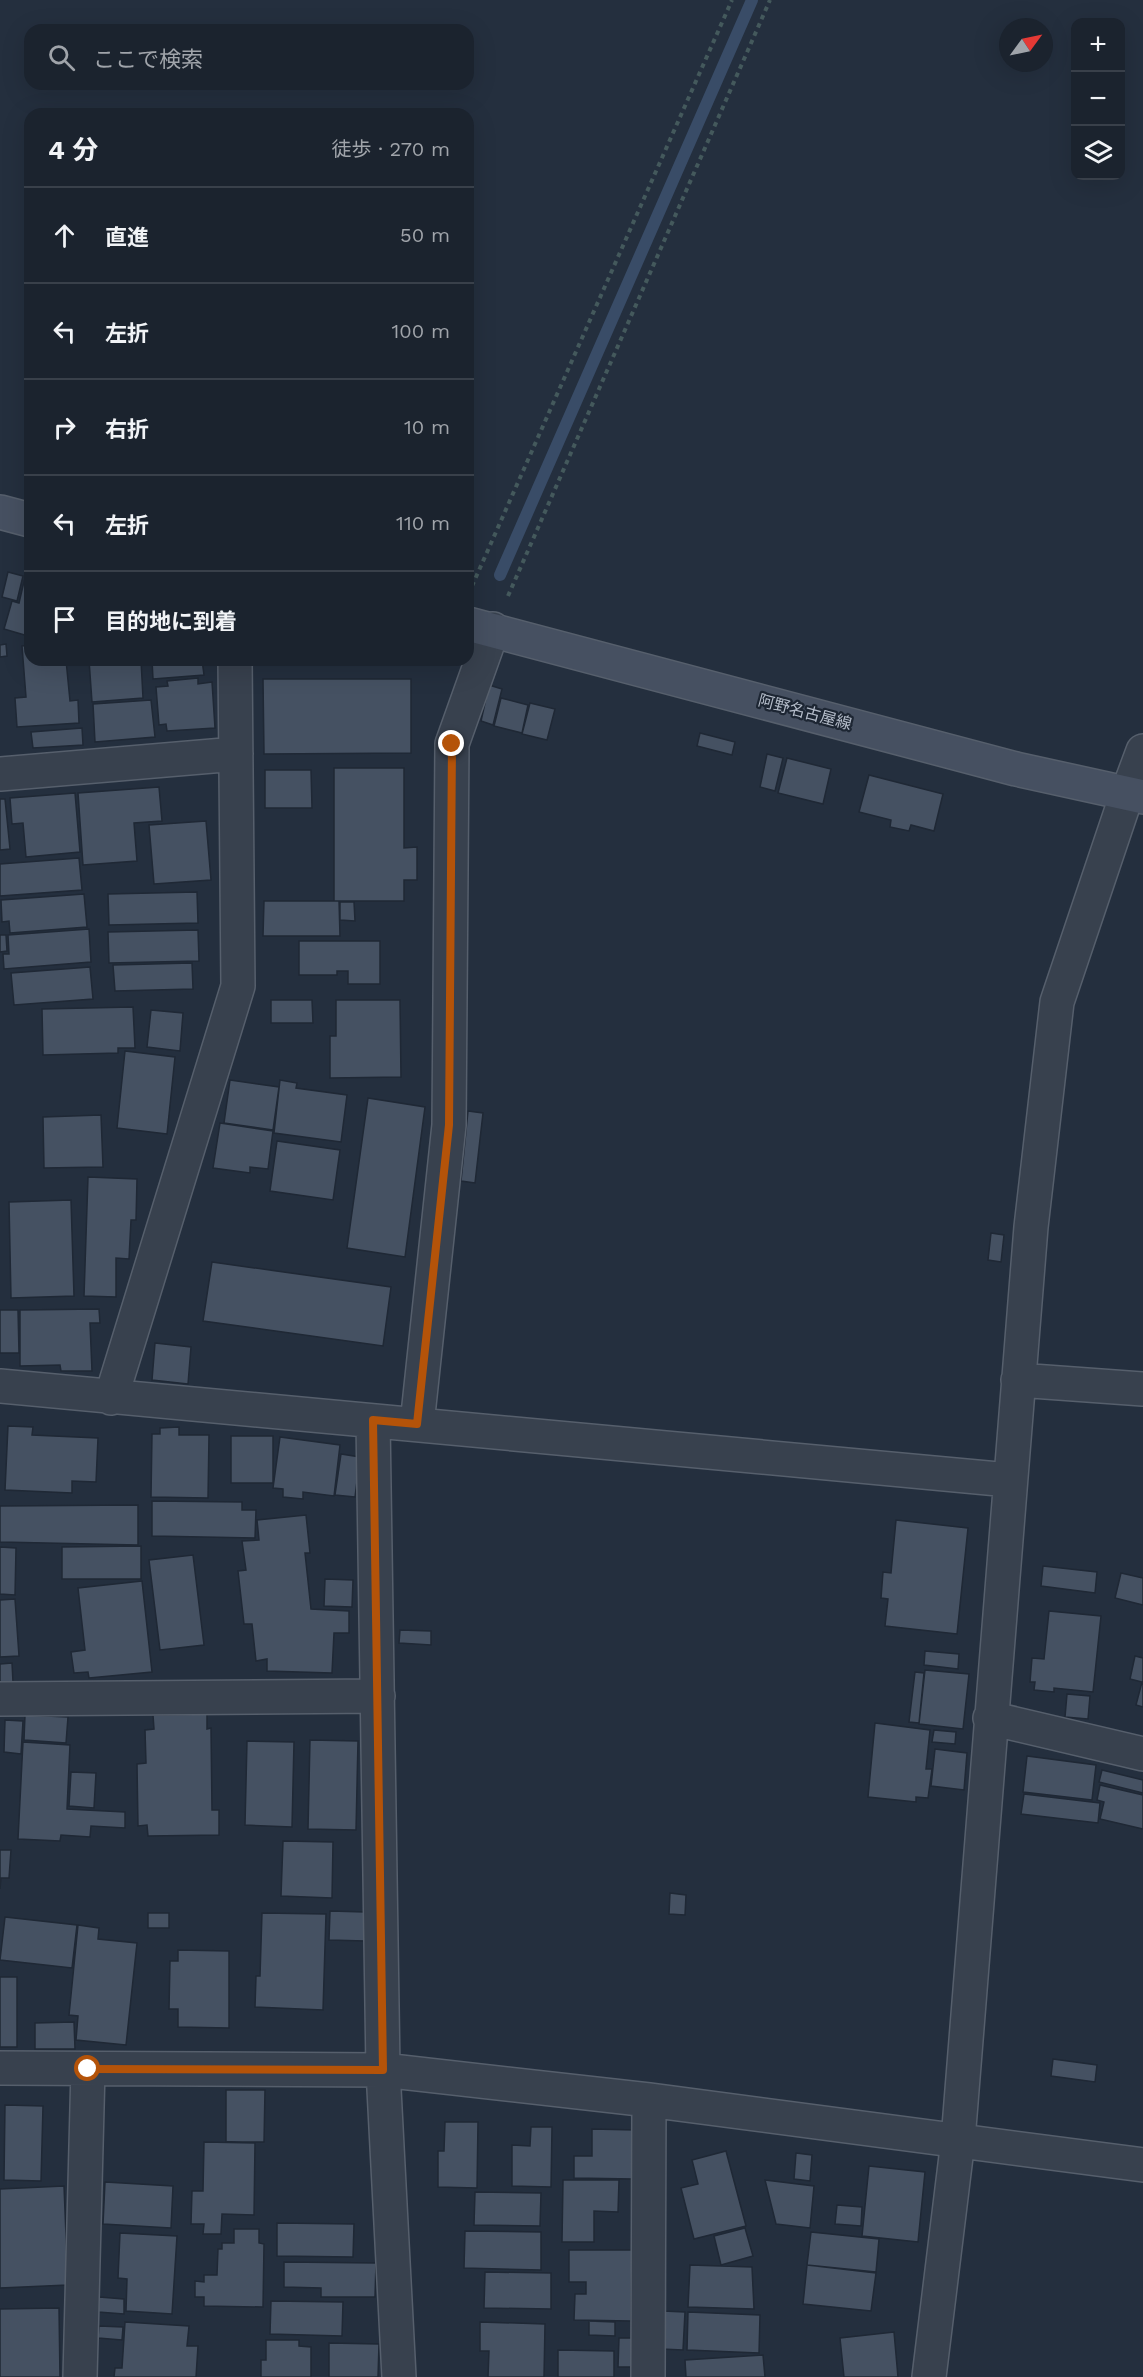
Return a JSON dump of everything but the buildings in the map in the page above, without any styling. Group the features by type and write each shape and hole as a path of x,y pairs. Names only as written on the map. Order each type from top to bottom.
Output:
{"main road":[{"path":"0,512 24,518"},
{"name":"阿野名古屋線","path":"480,627 1016,769 1135,795"}],"street":[{"path":"474,652 480,627"},
{"path":"111,1398 238,986 236,666"},
{"path":"417,1424 449,1125 452,744 471,666"},
{"path":"929,2377 958,2140 1031,1227 1057,1002 1135,795 1143,751"},
{"path":"0,774 236,754"},
{"path":"1018,1380 1143,1389"},
{"path":"0,1386 1009,1480"},
{"path":"373,1420 383,2070 399,2377"},
{"path":"0,1699 378,1696"},
{"path":"990,1718 1143,1754"},
{"path":"0,2068 383,2070 649,2100 1143,2165"},
{"path":"80,2377 88,2069"},
{"path":"648,2377 649,2100"}],"path":[{"path":"474,582 732,0"},
{"path":"480,627 770,0"}],"waterway":[{"path":"500,575 752,0"}],"route":[{"path":"88,2069 383,2070 373,1420 417,1424 449,1125 452,744"}]}
